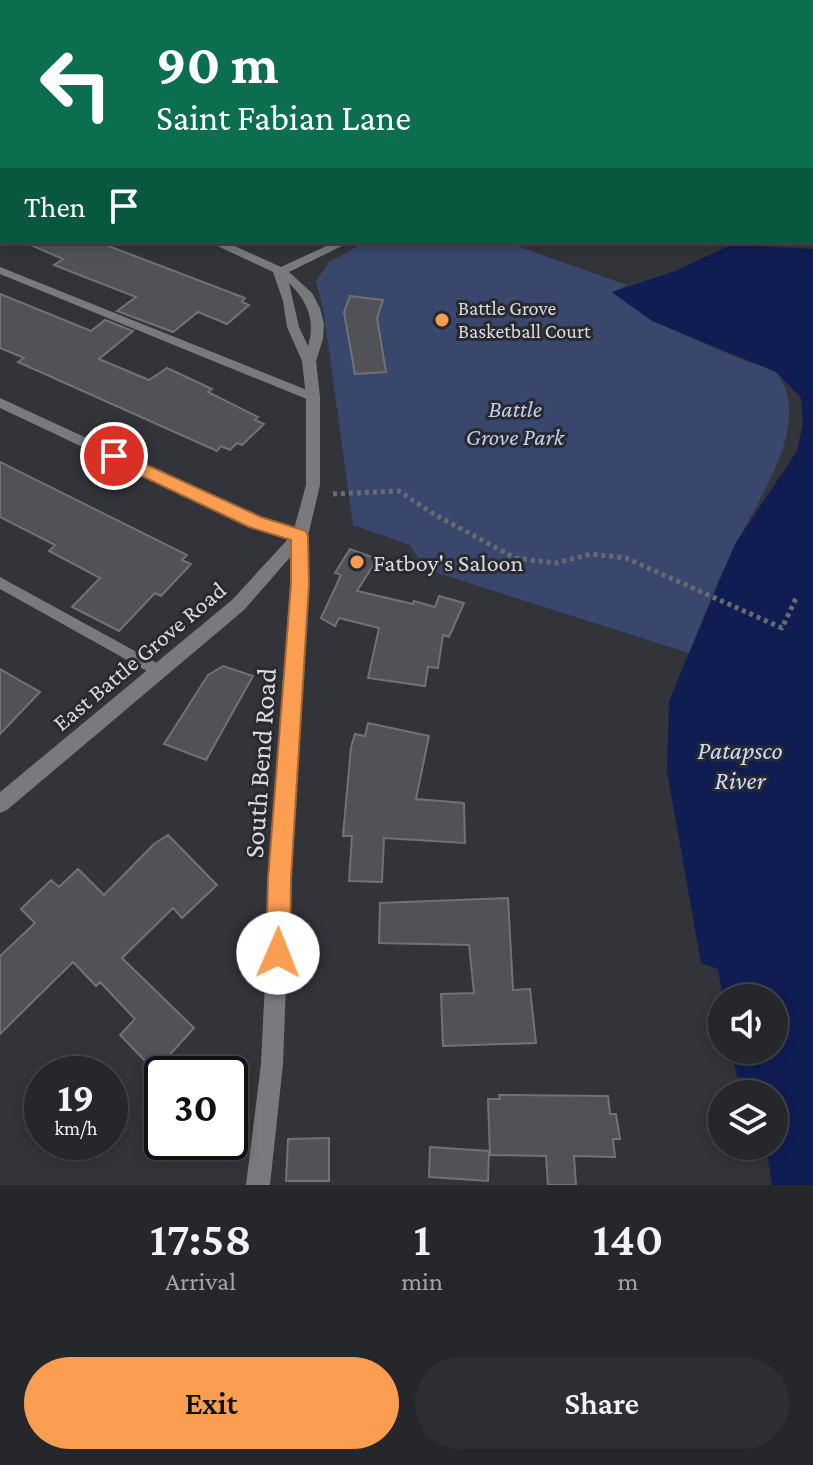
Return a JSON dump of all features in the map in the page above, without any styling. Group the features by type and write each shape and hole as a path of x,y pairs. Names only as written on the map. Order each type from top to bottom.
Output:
{"street":[{"path":"220,244 279,272 295,282 312,300 318,324 309,361"},
{"path":"279,272 340,244"},
{"path":"0,403 255,522 300,536 311,495 313,397 309,361 293,327 289,301 279,272"},
{"name":"East Battle Grove Road","path":"0,804 238,605 300,536"},
{"name":"South Bend Road","path":"258,1185 272,1064 280,879 300,584 300,536"}],"lane":[{"path":"0,270 313,397"},
{"path":"0,582 159,671"}],"path":[{"path":"311,495 399,491 432,513 515,558 556,563 591,554 626,558 782,628 797,596"}],"green space":[{"name":"Battle Grove Park","path":"362,244 512,244 627,285 613,293 659,322 777,373 787,393 789,414 779,460 722,572 689,653 425,569 410,545 353,525 324,314 316,281 329,262"}],"water":[{"name":"Patapsco River","path":"731,245 813,249 813,1185 772,1185 768,1160 788,1160 788,1080 737,1077 735,1064 788,1064 788,984 721,984 718,969 701,963 667,771 669,701 735,544 797,451 803,424 801,398 776,372 652,321 612,292 675,271"}],"building":[{"path":"29,244 103,244 245,298 242,302 249,305 227,324 198,312 173,332 117,311 136,297 54,265 63,259"},
{"path":"0,294 91,331 105,320 133,331 99,359 149,380 167,368 212,389 208,392 258,417 255,420 264,424 242,445 237,443 230,450 221,446 217,451 18,362 24,358 0,348"},
{"path":"350,296 383,300 377,318 386,372 355,374 344,312"},
{"path":"0,462 187,555 182,560 191,564 161,596 155,593 119,631 72,607 100,578 49,551 55,545 0,517"},
{"path":"350,549 377,559 357,591 435,607 439,596 464,603 449,637 443,635 438,668 428,667 425,686 368,678 379,628 339,618 335,626 321,618 341,575 335,573"},
{"path":"223,666 253,676 206,760 164,744 208,675"},
{"path":"0,669 40,692 0,734"},
{"path":"368,723 429,736 416,799 464,803 465,843 384,838 382,882 349,881 352,836 343,836 351,747 355,734 365,736"},
{"path":"168,835 217,885 182,918 173,908 122,958 194,1028 169,1056 144,1056 144,1060 120,1035 135,1019 100,982 96,986 73,962 0,1034 0,956 35,923 21,909 51,880 59,887 78,869 104,895 154,844"},
{"path":"508,898 513,990 530,989 536,1043 443,1046 441,994 474,993 469,945 379,943 380,903"},
{"path":"499,1095 608,1096 610,1114 616,1114 620,1139 613,1139 615,1157 574,1156 576,1185 548,1185 546,1156 490,1155 488,1099 500,1099"},
{"path":"329,1138 329,1181 286,1181 288,1139"},
{"path":"430,1147 489,1151 488,1181 429,1177"}],"place":[{"name":"Battle Grove Basketball Court","path":"442,320"},
{"name":"Fatboy's Saloon","path":"357,562"}],"route":[{"path":"114,456 255,522 300,536 300,584 283,817 278,953"}]}
